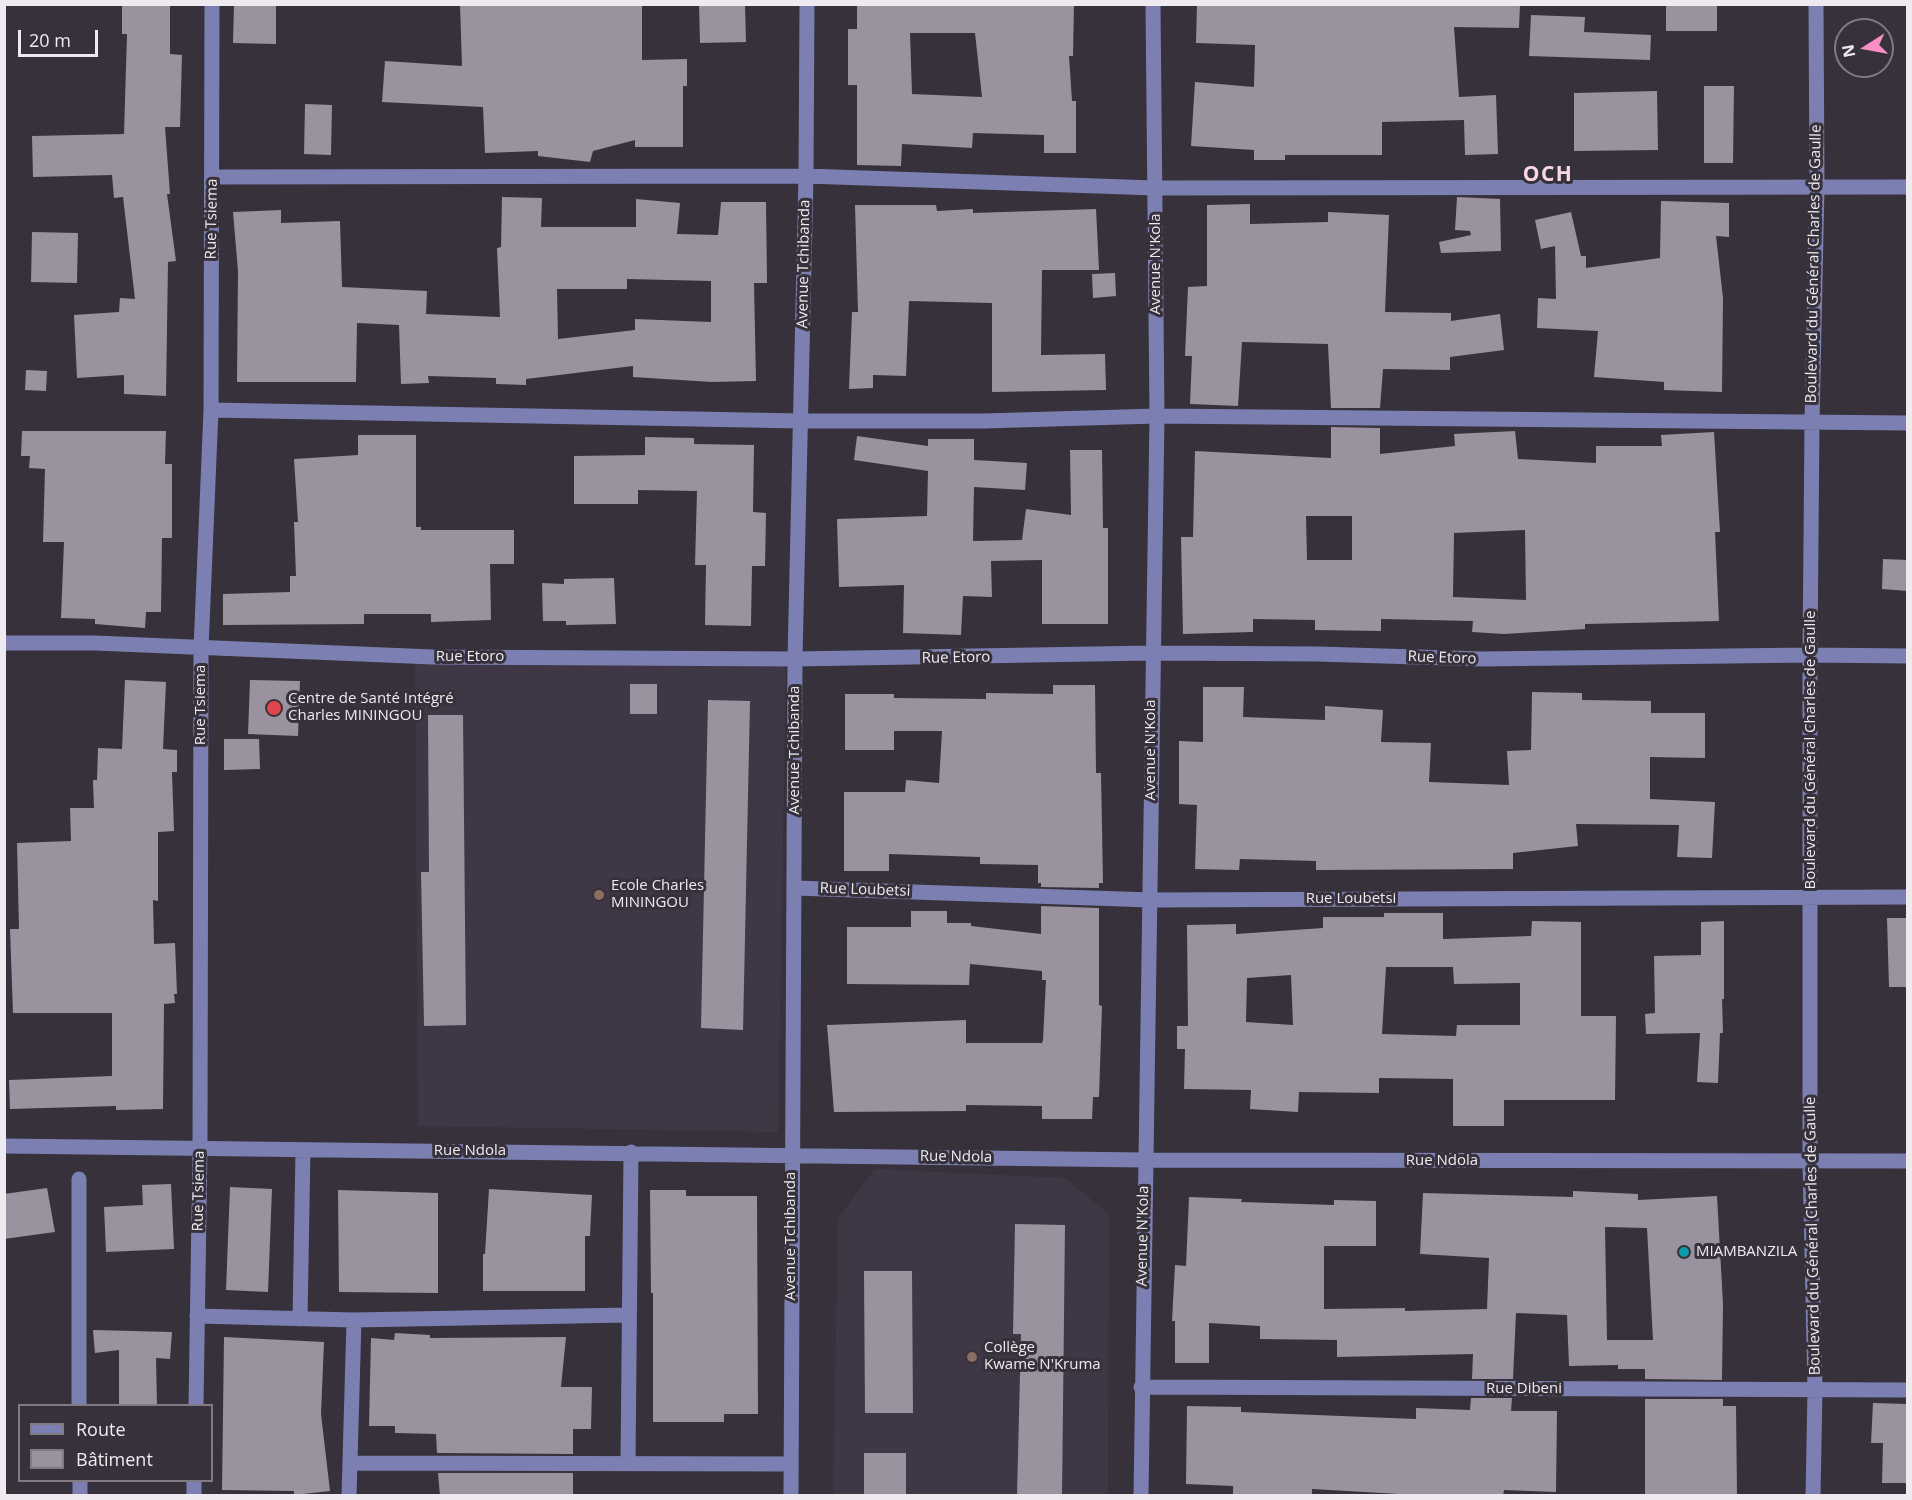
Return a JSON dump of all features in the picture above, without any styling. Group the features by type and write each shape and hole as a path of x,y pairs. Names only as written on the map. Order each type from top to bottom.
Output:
{"street":[{"name":"Rue Tsiema","path":"196,1404 200,1147 201,649 211,410 212,4"},
{"name":"Avenue Tchibanda","path":"791,1496 795,659 806,176 807,4"},
{"name":"Avenue N'Kola","path":"1141,1496 1144,1160 1151,900 1152,653 1157,416 1153,4"},
{"name":"Boulevard du Général Charles de Gaulle","path":"1813,1496 1815,1390 1810,1161 1810,655 1817,186 1816,4"},
{"path":"213,177 806,176 1155,188 1908,186"},
{"path":"211,410 801,421 1157,416 1908,423"},
{"name":"Rue Etoro","path":"4,643 95,643 433,657 795,659 1152,653 1318,654 1482,659 1908,656"},
{"name":"Rue Loubetsi","path":"795,888 1151,900 1908,897"},
{"name":"Rue Ndola","path":"4,1146 1144,1160 1908,1161"},
{"path":"300,1319 303,1150"},
{"path":"628,1463 631,1152"},
{"path":"79,1179 79,1404"},
{"path":"197,1316 354,1320 629,1315"},
{"path":"349,1496 354,1320"},
{"name":"Rue Dibeni","path":"1141,1387 1908,1390"},
{"path":"350,1463 791,1464"}],"shaded area":[{"name":"Ecole Charles MININGOU","path":"415,663 786,664 778,1132 418,1126"},
{"name":"Collège Kwame N'Kruma","path":"875,1169 1065,1178 1109,1214 1108,1495 833,1496 838,1218"}],"building":[{"path":"122,4 170,4 170,54 182,55 180,127 165,127 170,194 167,194 176,261 168,262 166,396 124,394 124,375 77,378 74,315 119,312 120,298 135,299 123,197 114,198 112,175 33,177 32,136 124,134 127,34 122,34"},
{"path":"234,4 276,4 276,44 233,43"},
{"path":"460,4 642,4 642,60 687,59 687,86 683,86 683,147 635,147 635,140 593,151 590,162 538,156 538,151 485,153 483,107 382,102 385,61 462,66"},
{"path":"699,4 745,4 746,42 700,43"},
{"path":"857,4 1074,4 1073,56 1069,56 1072,101 1076,101 1076,153 1044,153 1044,135 973,133 972,148 902,144 901,166 857,165 857,85 848,85 848,29 857,29","holes":["910,33 975,33 982,97 912,94"]},
{"path":"1197,4 1520,4 1519,28 1454,27 1459,97 1496,95 1498,154 1465,155 1464,120 1382,122 1382,155 1285,155 1285,160 1254,160 1254,150 1191,146 1195,82 1254,87 1255,45 1196,43"},
{"path":"1666,4 1717,4 1717,31 1666,31"},
{"path":"1531,15 1585,17 1584,32 1651,35 1650,60 1529,56"},
{"path":"1704,86 1734,86 1733,163 1704,163"},
{"path":"1657,91 1658,150 1574,151 1574,93"},
{"path":"305,104 332,105 331,155 304,154"},
{"path":"502,197 542,198 541,227 636,227 636,199 680,203 677,234 718,235 721,202 766,202 767,283 754,283 756,381 712,382 633,377 633,366 526,379 526,385 496,384 496,378 428,376 429,383 401,384 399,325 357,323 356,382 237,382 238,271 233,212 281,210 281,223 340,221 342,287 427,291 426,314 500,317 497,248 501,247","holes":["627,279 711,281 711,322 635,319 635,330 558,339 557,289 627,289"]},
{"path":"1457,197 1500,199 1501,251 1441,253 1439,242 1471,235 1470,231 1455,230"},
{"path":"1661,201 1729,203 1729,237 1716,236 1723,298 1722,392 1664,390 1664,382 1594,377 1598,331 1537,328 1538,298 1556,299 1555,246 1541,249 1535,220 1571,212 1581,256 1586,256 1586,268 1660,258"},
{"path":"1250,204 1250,224 1328,222 1328,212 1389,215 1385,312 1451,313 1451,321 1500,314 1504,350 1450,357 1450,370 1383,369 1380,408 1331,408 1328,344 1242,342 1238,406 1190,404 1192,356 1185,356 1188,287 1207,286 1207,205"},
{"path":"855,205 936,205 937,211 973,209 973,213 1096,209 1099,270 1042,270 1041,355 1105,354 1106,390 992,392 992,303 909,301 906,376 873,375 873,388 849,389 852,312 858,312"},
{"path":"32,232 78,233 77,283 31,282"},
{"path":"1115,273 1116,296 1093,298 1092,274"},
{"path":"26,370 47,371 46,391 25,390"},
{"path":"1331,427 1380,428 1380,454 1455,446 1454,434 1515,431 1518,459 1596,463 1596,446 1662,446 1661,435 1714,432 1720,532 1715,532 1719,621 1585,624 1585,629 1504,634 1472,632 1473,621 1381,619 1381,631 1315,630 1315,620 1253,619 1253,632 1183,634 1181,537 1193,537 1195,451 1331,458","holes":["1306,516 1352,516 1352,560 1307,560","1525,530 1526,600 1453,597 1454,533"]},
{"path":"22,431 166,431 165,464 172,464 172,538 162,538 161,612 146,612 145,628 95,624 95,619 61,618 64,542 43,542 45,469 29,468 30,456 21,456"},
{"path":"358,435 416,435 416,527 421,527 421,530 514,530 514,564 490,564 491,620 431,622 431,614 364,614 364,624 223,625 223,594 290,592 290,576 296,576 294,522 298,522 294,459 358,455"},
{"path":"857,436 928,446 928,439 974,439 974,460 1027,463 1025,490 974,487 973,541 1022,540 1026,509 1071,515 1070,450 1102,450 1103,528 1108,528 1108,624 1042,624 1042,560 991,561 992,597 963,596 961,635 903,633 904,585 839,587 837,519 927,516 928,471 854,460"},
{"path":"645,437 694,438 694,444 754,445 753,512 766,513 765,566 752,566 751,626 705,625 706,565 695,565 697,491 638,490 638,504 574,504 574,456 645,455"},
{"path":"1883,559 1908,560 1908,591 1882,589"},
{"path":"614,578 616,624 566,625 566,621 543,621 542,583 564,584 564,579"},
{"path":"125,680 166,682 163,749 177,750 177,772 172,772 174,831 158,832 158,901 153,900 154,944 175,943 177,994 174,994 175,1003 164,1004 163,1109 116,1110 116,1106 10,1109 9,1080 112,1076 112,1013 13,1013 10,929 19,929 17,843 71,841 70,808 94,808 93,780 97,780 98,748 122,749"},
{"name":"Centre de Santé Intégré Charles MININGOU","path":"250,680 300,681 298,736 248,734"},
{"path":"630,684 657,684 657,714 630,714"},
{"path":"1053,685 1095,685 1096,773 1101,773 1103,883 1099,883 1099,888 1041,887 1041,883 1038,883 1038,865 980,864 980,857 889,854 889,871 844,871 844,792 905,792 906,780 939,783 942,731 894,731 894,750 845,750 845,694 894,694 894,698 986,699 986,693 1053,694"},
{"path":"1203,687 1244,687 1243,717 1325,720 1325,706 1383,710 1381,742 1431,743 1429,782 1509,785 1507,751 1531,750 1532,692 1582,693 1582,700 1651,701 1651,713 1705,713 1705,758 1650,757 1650,799 1715,802 1712,858 1677,857 1679,825 1576,824 1578,846 1513,853 1513,869 1316,870 1316,861 1240,859 1239,870 1195,869 1197,805 1179,804 1179,741 1203,742"},
{"path":"708,700 750,701 743,1030 701,1028"},
{"path":"428,715 463,715 466,1025 424,1026 421,872 429,872"},
{"name":"Centre de Santé Intégré Charles MININGOU","path":"224,739 259,739 260,769 224,770"},
{"path":"1041,906 1099,908 1099,1005 1102,1006 1099,1097 1093,1097 1092,1119 1042,1119 1042,1106 966,1105 966,1111 834,1112 827,1025 966,1020 966,1043 1042,1043 1043,1040 1046,980 1042,980 1042,971 970,964 969,985 847,984 847,927 911,927 911,911 947,911 947,923 971,923 971,926 1041,934"},
{"path":"1384,913 1443,913 1443,939 1531,936 1532,921 1581,922 1581,1016 1616,1016 1615,1100 1504,1100 1504,1126 1453,1126 1453,1079 1379,1078 1379,1093 1299,1092 1298,1112 1250,1109 1251,1090 1184,1089 1185,1049 1177,1049 1177,1026 1188,1026 1187,925 1236,924 1236,934 1323,928 1323,917 1384,917","holes":["1386,967 1453,967 1454,984 1520,983 1520,1025 1457,1025 1456,1036 1382,1034","1291,975 1293,1025 1246,1022 1247,978"]},
{"path":"1887,918 1908,918 1908,987 1889,987"},
{"path":"1724,921 1723,1033 1720,1033 1718,1083 1697,1082 1700,1033 1646,1034 1645,1014 1655,1013 1654,956 1701,955 1701,922"},
{"path":"171,1184 174,1249 106,1252 104,1207 143,1205 142,1185"},
{"path":"230,1187 272,1189 268,1292 226,1290"},
{"path":"47,1188 55,1232 4,1239 4,1194"},
{"path":"489,1189 592,1195 590,1236 585,1236 585,1291 483,1291 483,1254 485,1254"},
{"path":"338,1190 438,1193 438,1293 339,1292"},
{"path":"650,1190 686,1190 686,1196 757,1196 758,1414 724,1414 724,1422 653,1422"},
{"path":"1573,1191 1638,1194 1638,1200 1717,1196 1723,1304 1722,1380 1645,1379 1645,1369 1618,1369 1618,1365 1569,1366 1567,1315 1516,1313 1513,1379 1472,1379 1473,1354 1337,1357 1337,1340 1260,1339 1260,1326 1209,1323 1209,1363 1175,1363 1175,1321 1172,1321 1175,1265 1186,1266 1189,1197 1242,1199 1241,1202 1334,1205 1334,1200 1376,1201 1376,1246 1324,1246 1324,1309 1405,1308 1405,1311 1487,1309 1489,1258 1420,1254 1423,1193 1573,1197","holes":["1605,1227 1647,1228 1653,1340 1607,1340"]},
{"path":"1015,1224 1065,1225 1062,1496 1017,1496 1021,1334 1013,1334"},
{"path":"864,1271 912,1271 913,1413 865,1413"},
{"path":"93,1330 172,1332 170,1359 156,1358 157,1404 119,1404 119,1350 95,1353"},
{"path":"395,1333 430,1335 430,1338 566,1337 561,1387 592,1387 591,1429 573,1429 573,1454 437,1453 436,1434 395,1433 395,1426 369,1426 371,1338 394,1340"},
{"path":"224,1337 324,1342 321,1414 330,1491 294,1495 294,1491 222,1490"},
{"path":"1471,1398 1512,1398 1511,1411 1557,1411 1556,1492 1504,1490 1503,1496 1434,1496 1312,1489 1312,1496 1233,1496 1233,1486 1186,1484 1187,1406 1241,1407 1241,1412 1416,1419 1416,1408 1470,1410"},
{"path":"1645,1399 1723,1399 1723,1406 1736,1406 1737,1495 1645,1495"},
{"path":"1873,1403 1908,1404 1908,1483 1882,1483 1883,1443 1871,1443"},
{"path":"864,1453 906,1453 906,1496 864,1496"},
{"path":"438,1473 573,1473 573,1496 440,1496"}],"place":[{"name":"Centre de Santé Intégré Charles MININGOU","path":"274,708"},
{"name":"Ecole Charles MININGOU","path":"599,895"},
{"name":"MIAMBANZILA","path":"1684,1252"},
{"name":"Collège Kwame N'Kruma","path":"972,1357"}],"district":[{"name":"OCH","path":"1548,175"}]}
